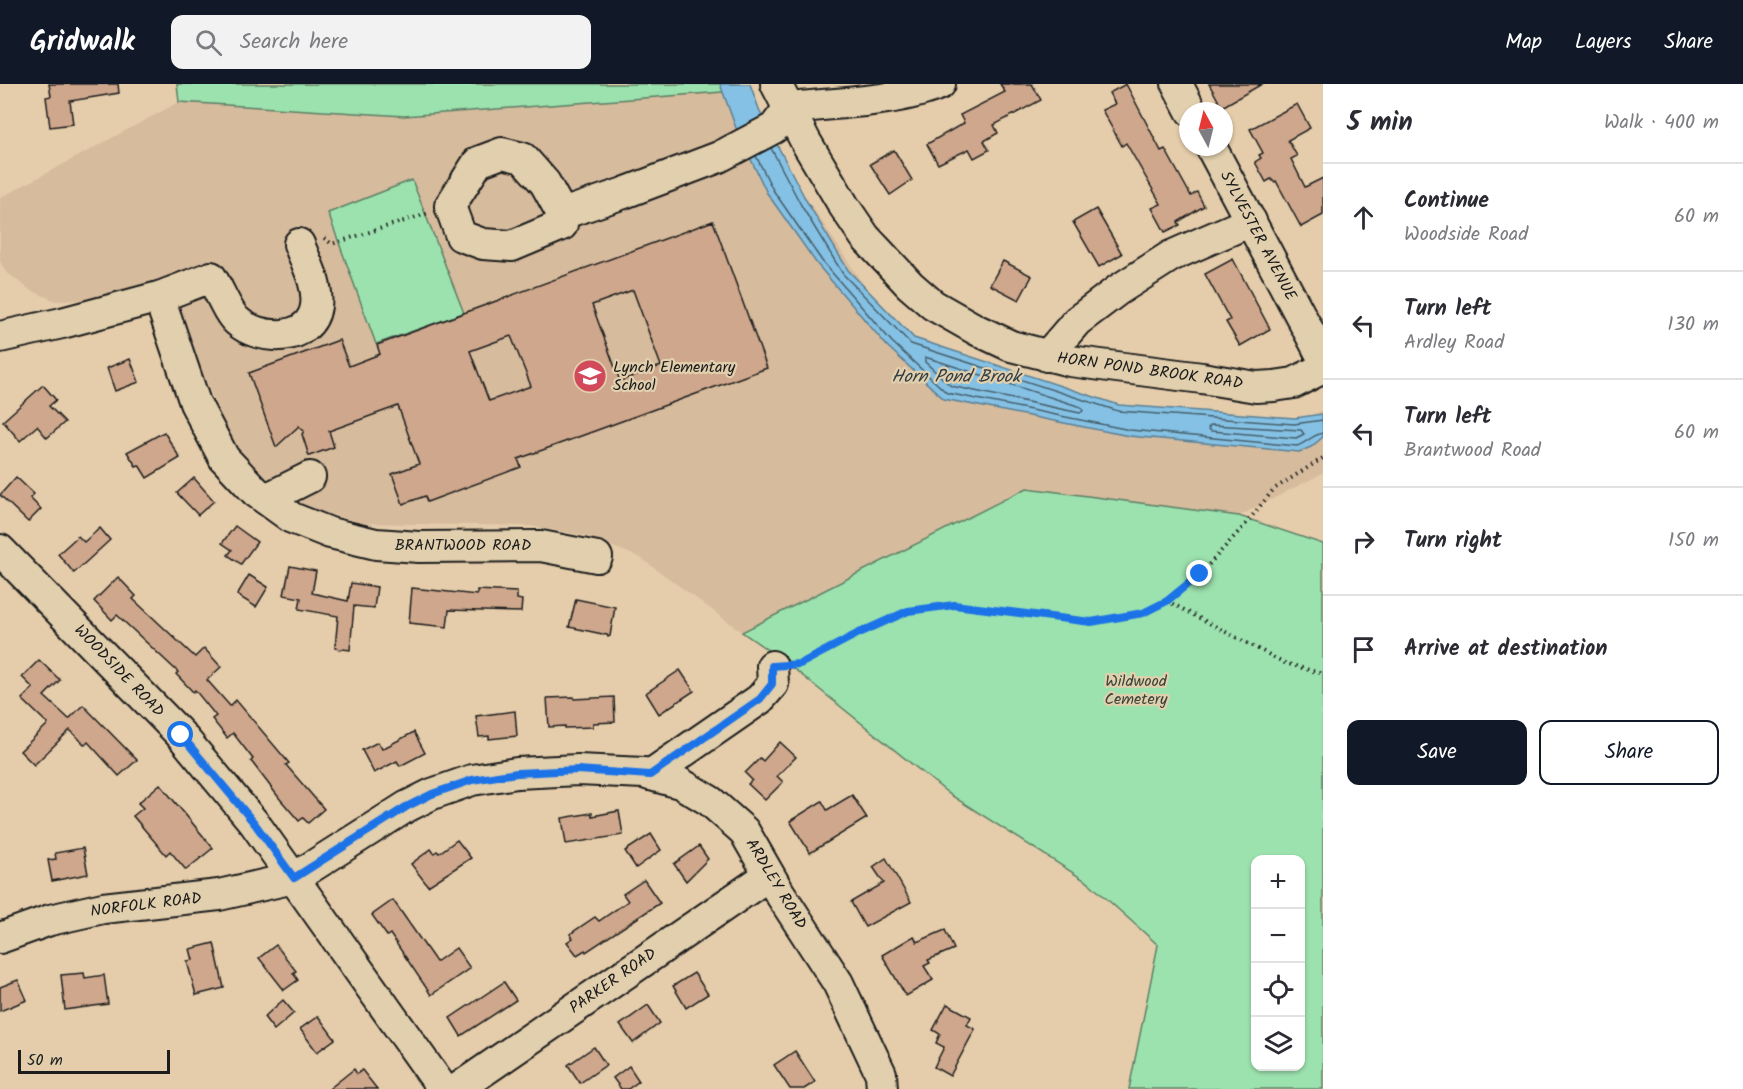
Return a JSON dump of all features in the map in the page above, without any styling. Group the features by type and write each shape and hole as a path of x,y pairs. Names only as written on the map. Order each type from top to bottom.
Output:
{"street":[{"path":"562,214 695,167 734,149 780,106 902,95 922,92 940,84"},
{"path":"1177,84 1186,102"},
{"name":"HORN POND BROOK ROAD","path":"780,106 806,142 865,237 910,285 933,305 977,330 1011,346 1070,361 1256,387 1294,382 1323,368"},
{"path":"501,153 523,158 545,183 562,214 562,225 512,246 483,244 461,236 450,206 478,162 501,153"},
{"name":"SYLVESTER AVENUE","path":"1216,156 1323,358"},
{"path":"1047,356 1077,321 1118,290 1171,256 1251,221"},
{"path":"0,337 159,297 211,277 236,320 255,333 272,337 288,334 303,328 310,321 316,308 316,293 311,275 310,240"},
{"name":"BRANTWOOD ROAD","path":"159,297 195,403 224,458 256,492 292,518 330,533 376,544 419,547 541,546 597,557"},
{"path":"266,499 310,477"},
{"name":"WOODSIDE ROAD","path":"0,550 181,735 255,824 443,1089"},
{"path":"650,775 760,699 772,684 772,666"},
{"name":"ARDLEY ROAD","path":"294,878 406,807 432,794 472,780 517,773 578,770 650,775 680,783 710,801 744,831 769,875 838,983 881,1074 882,1089"},
{"name":"PARKER ROAD","path":"457,1089 769,875"},
{"name":"NORFOLK ROAD","path":"0,938 50,920 103,908 219,895 294,878"}],"path":[{"path":"310,240 332,244 450,206"},
{"path":"772,666 800,664 857,634 908,611 954,605 1091,622 1143,613 1167,601 1200,574 1274,489 1323,458"},
{"path":"1167,601 1285,663 1323,674"}],"shaded area":[{"name":"Lynch Elementary School","path":"736,91 905,348 1047,404 1277,430 1323,410 1323,473 1239,516 1027,488 742,632 641,558 586,536 530,526 361,523 304,507 257,473 229,434 160,279 86,300 56,301 30,290 6,272 0,261 0,198 179,102 404,116"}],"green space":[{"path":"177,84 735,84 736,91 404,116 179,102"},
{"path":"412,180 464,313 376,344 328,213"},
{"name":"Wildwood Cemetery","path":"1027,488 1239,516 1323,544 1323,1089 1129,1089 1158,945 1089,883 949,794 788,664 742,632"}],"water":[{"name":"Horn Pond Brook","path":"720,84 750,84 760,112 807,202 848,270 914,338 1119,405 1295,418 1322,414 1323,437 1311,447 1299,452 1129,436 944,399 887,346 817,264 767,193 736,128"}],"building":[{"path":"49,84 118,84 119,93 70,101 73,124 50,127 46,97 51,96"},
{"path":"1000,84 1032,84 1041,100 994,125 998,133 984,141 989,150 974,158 969,149 938,164 927,144 964,123 960,115 1005,92"},
{"path":"1126,84 1161,151 1165,149 1191,196 1197,192 1204,206 1178,222 1180,225 1165,232 1152,208 1161,204 1126,143 1122,146 1102,110 1115,104 1109,93"},
{"path":"1209,84 1262,84 1231,102 1219,102"},
{"path":"1297,104 1310,128 1288,140 1297,156 1291,159 1305,187 1323,178 1323,215 1301,227 1276,181 1271,179 1266,182 1255,162 1261,158 1259,155 1263,153 1250,129"},
{"path":"894,150 912,180 890,195 870,164"},
{"path":"1096,209 1122,254 1099,267 1073,222"},
{"path":"713,221 767,368 518,459 521,467 427,502 425,496 403,504 392,474 419,464 398,406 329,431 334,447 309,456 302,434 304,431 299,426 276,447 249,373 339,340 349,366 380,354 377,345","holes":["633,290 661,366 620,381 592,305","511,336 531,386 489,401 470,351"]},
{"path":"1233,259 1270,329 1240,346 1226,322 1230,320 1205,274"},
{"path":"1003,261 1032,276 1019,300 990,285"},
{"path":"130,359 139,382 115,391 107,368"},
{"path":"43,385 56,400 49,406 65,422 47,438 37,426 20,441 3,421"},
{"path":"164,432 180,458 147,478 127,452"},
{"path":"16,477 34,494 30,498 41,509 28,522 0,495"},
{"path":"194,478 214,501 198,515 177,493"},
{"path":"235,526 257,542 241,564 228,555 232,550 222,543"},
{"path":"100,528 110,540 74,573 58,554 78,536 84,542"},
{"path":"290,566 316,571 312,593 348,601 351,583 377,587 374,608 354,606 350,650 335,648 338,616 299,609 301,598 284,595"},
{"path":"249,575 268,587 256,607 237,595"},
{"path":"118,577 136,596 133,599 195,657 204,648 221,667 207,680 230,706 236,700 289,763 286,765 324,809 308,823 303,818 299,821 280,799 233,733 227,738 212,719 216,716 195,690 193,692 176,674 178,672 117,615 112,620 94,601"},
{"path":"412,588 477,595 477,590 517,592 517,599 522,600 521,612 449,610 447,627 409,623"},
{"path":"576,599 615,607 610,636 569,627"},
{"path":"39,660 60,680 44,696 69,719 83,705 137,760 119,776 88,742 85,745 70,730 34,765 20,751 48,724 22,699 33,688 22,677"},
{"path":"680,670 694,691 659,714 646,693"},
{"path":"574,697 574,699 614,697 615,722 593,723 593,727 549,727 547,698"},
{"path":"515,711 517,736 489,739 489,736 479,737 476,716"},
{"path":"414,732 425,753 400,766 397,761 374,773 362,750 378,742 382,749"},
{"path":"780,742 796,757 777,776 783,782 765,800 748,784 752,780 745,773 760,758 763,761"},
{"path":"160,784 213,848 186,870 170,851 166,855 133,816 143,808 138,803"},
{"path":"852,795 867,818 810,853 790,821 822,801 827,810"},
{"path":"619,811 623,835 566,844 562,818"},
{"path":"651,834 661,850 636,868 625,851"},
{"path":"457,840 471,858 428,886 411,864 431,849 434,853 437,851 439,853"},
{"path":"699,846 708,859 686,881 674,864"},
{"path":"83,848 88,874 52,881 48,860 56,859 55,853"},
{"path":"886,858 911,902 865,927 851,902 884,883 873,867"},
{"path":"644,880 660,903 586,952 585,950 577,955 567,942 573,938 570,934 595,917 599,921 628,901 623,894"},
{"path":"393,900 436,962 456,948 470,968 431,995 390,934 387,936 372,915"},
{"path":"945,930 954,949 928,960 930,963 924,966 933,980 906,996 882,955 914,936 917,942"},
{"path":"214,943 224,988 196,995 187,961 193,960 190,949"},
{"path":"276,945 296,971 293,973 298,980 284,990 259,958"},
{"path":"84,973 85,978 104,975 108,1004 65,1010 61,975"},
{"path":"694,973 708,994 686,1008 673,986"},
{"path":"18,980 27,1000 0,1011 0,987"},
{"path":"504,982 516,1000 461,1036 450,1018"},
{"path":"283,1000 294,1013 274,1030 264,1017"},
{"path":"947,1004 971,1017 967,1025 975,1029 950,1076 934,1067 944,1047 936,1043 940,1034 933,1030"},
{"path":"648,1005 660,1023 633,1043 620,1025"},
{"path":"318,1016 335,1039 317,1052 300,1029"},
{"path":"594,1047 606,1065 580,1083 568,1065"},
{"path":"795,1051 815,1082 804,1089 790,1089 774,1065"},
{"path":"629,1066 639,1081 628,1089 621,1089 613,1078"},
{"path":"354,1069 357,1074 362,1070 377,1089 329,1089"}],"place":[{"name":"Lynch Elementary School","path":"590,376"}],"route":[{"path":"181,735 255,824 294,878 406,807 432,794 472,780 517,773 578,770 650,775 760,699 772,684 772,666 800,664 857,634 908,611 954,605 1091,622 1143,613 1167,601 1200,574"}]}
